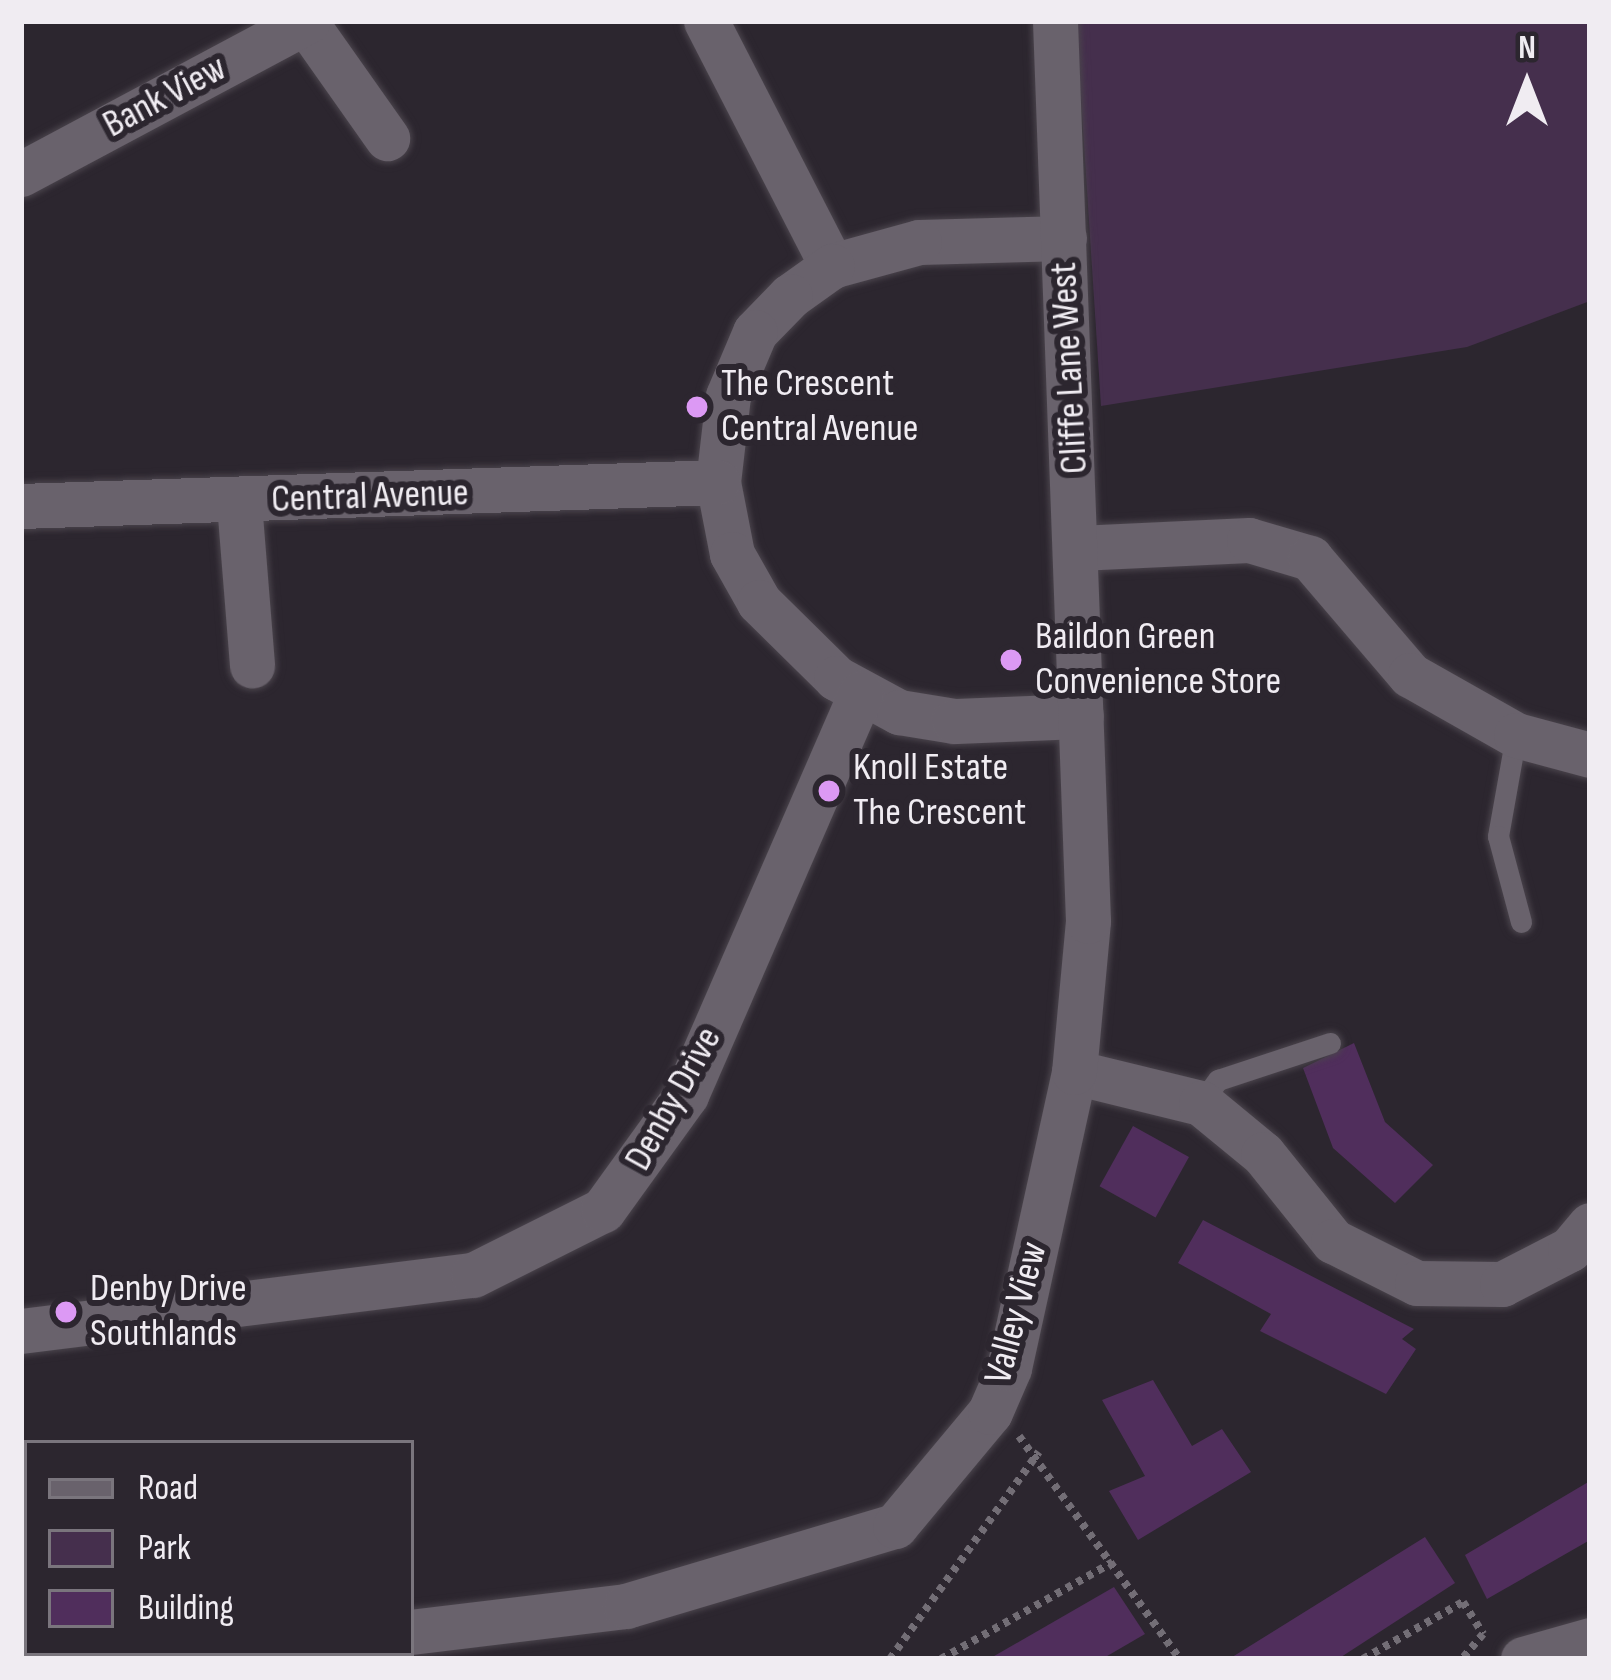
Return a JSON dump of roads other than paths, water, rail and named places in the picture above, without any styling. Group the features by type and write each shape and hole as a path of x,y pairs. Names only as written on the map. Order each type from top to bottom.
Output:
{"street":[{"path":"706,21 832,266"},
{"name":"Cliffe Lane West","path":"1055,21 1082,716"},
{"path":"307,22 387,138"},
{"name":"Bank View","path":"21,174 307,22"},
{"path":"1064,238 919,242 832,266 755,332 728,396 718,482 732,554 759,602 799,648 861,693 954,722 1082,716"},
{"name":"Central Avenue","path":"21,506 718,482"},
{"path":"239,502 252,665"},
{"path":"1078,548 1250,540 1310,558 1410,675 1516,735 1590,755"},
{"name":"Denby Drive","path":"21,1331 473,1275 603,1210 686,1095 861,693"},
{"name":"Valley View","path":"414,1632 626,1606 895,1526 989,1412 1009,1368 1074,1072 1088,921 1082,716"},
{"path":"1074,1072 1201,1103 1263,1154 1333,1241 1417,1283 1502,1284 1570,1250 1590,1226"},
{"path":"1522,1659 1590,1640"}],"lane":[{"path":"1516,735 1498,836 1521,922"},
{"path":"1201,1103 1218,1080 1330,1043"}],"place":[{"name":"The Crescent Central Avenue","path":"697,407"},
{"name":"Baildon Green Convenience Store","path":"1011,660"},
{"name":"Knoll Estate The Crescent","path":"829,791"},
{"name":"Denby Drive Southlands","path":"66,1312"}]}
